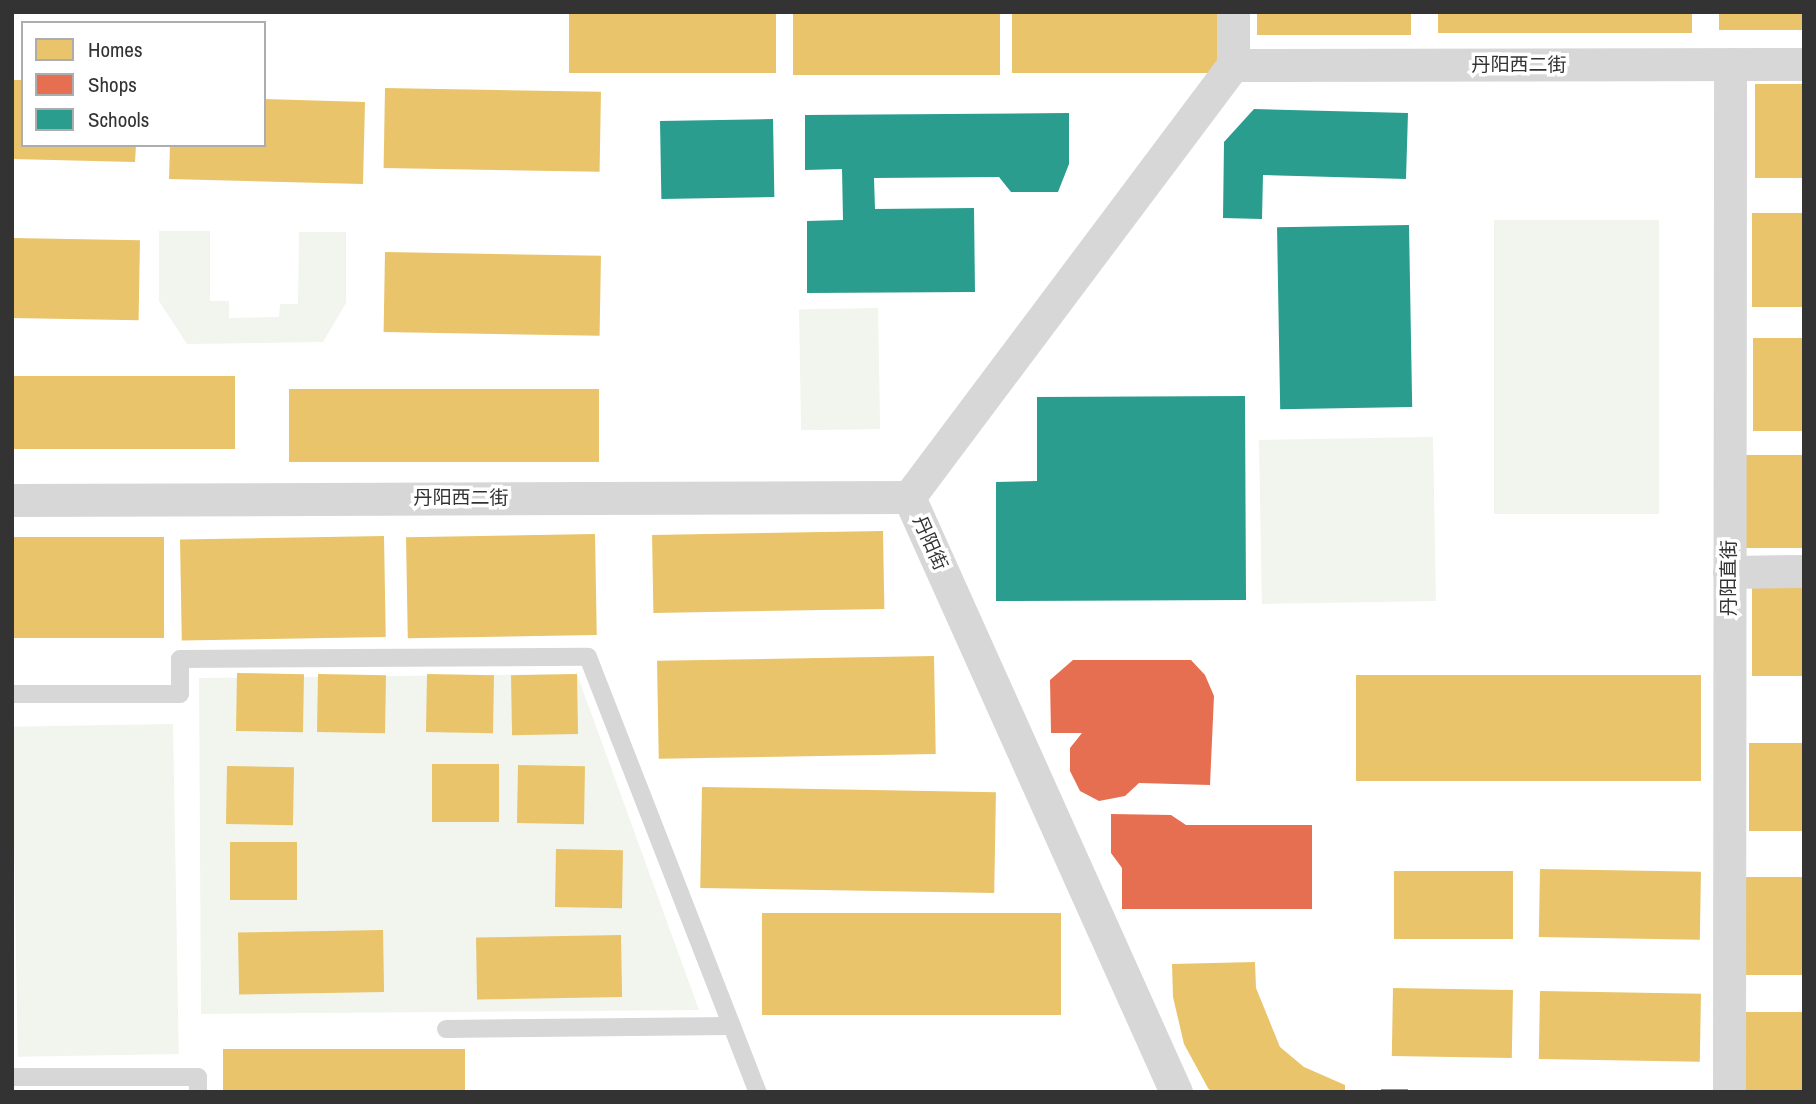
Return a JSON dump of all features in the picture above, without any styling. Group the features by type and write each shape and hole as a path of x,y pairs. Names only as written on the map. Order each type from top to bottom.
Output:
{"street":[{"path":"1233,12 1233,65"},
{"name":"丹阳直街","path":"1729,1092 1730,64"},
{"name":"丹阳西二街","path":"1233,65 1804,64"},
{"name":"丹阳街","path":"1176,1092 909,497 1233,65"},
{"name":"丹阳西二街","path":"12,500 909,497"},
{"path":"1730,572 1804,571"}],"lane":[{"path":"12,694 180,694 180,659 588,657 758,1092"},
{"path":"446,1029 732,1026"},
{"path":"12,1077 198,1077 198,1092"}],"shaded area":[{"path":"1494,220 1659,220 1659,514 1494,514"},
{"path":"159,231 210,231 210,301 229,301 229,318 279,317 280,304 298,304 299,232 346,232 346,303 323,342 187,344 159,301"},
{"path":"878,308 880,429 801,430 799,309"},
{"path":"1433,437 1436,601 1262,604 1259,440"},
{"path":"577,674 699,1010 201,1014 199,678"},
{"path":"173,724 179,1054 18,1057 12,727"}],"building: Homes":[{"path":"569,12 776,12 776,73 569,73"},
{"path":"793,12 1000,12 1000,75 793,75"},
{"path":"1012,12 1219,12 1219,73 1012,73"},
{"path":"1257,12 1411,12 1411,35 1257,35"},
{"path":"1438,12 1692,12 1692,33 1438,33"},
{"path":"1719,12 1804,12 1804,30 1719,30"},
{"path":"12,80 21,80 21,147 136,147 135,162 12,159"},
{"path":"1755,84 1804,84 1804,178 1755,178"},
{"path":"385,88 601,92 600,172 384,168"},
{"path":"266,99 365,102 363,184 169,179 170,147 266,147"},
{"path":"1752,213 1804,213 1804,307 1752,307"},
{"path":"12,238 140,240 139,320 12,318"},
{"path":"385,252 601,256 600,336 384,332"},
{"path":"1753,338 1804,338 1804,431 1753,431"},
{"path":"12,376 235,376 235,449 12,449"},
{"path":"289,389 599,389 599,462 289,462"},
{"path":"1744,455 1804,455 1804,548 1744,548"},
{"path":"883,531 884,609 653,613 652,535"},
{"path":"595,534 597,635 408,638 406,537"},
{"path":"384,536 386,637 182,641 180,540"},
{"path":"12,537 164,537 164,638 12,638"},
{"path":"1752,588 1804,588 1804,676 1752,676"},
{"path":"934,656 936,754 659,759 657,661"},
{"path":"237,673 304,674 303,732 236,731"},
{"path":"318,674 386,675 385,733 317,732"},
{"path":"427,674 494,675 493,733 426,732"},
{"path":"577,674 578,734 512,735 511,675"},
{"path":"1356,675 1701,675 1701,781 1356,781"},
{"path":"1749,743 1804,743 1804,831 1749,831"},
{"path":"432,764 499,764 499,822 432,822"},
{"path":"518,765 585,766 584,824 517,823"},
{"path":"227,766 294,767 293,825 226,824"},
{"path":"702,787 996,792 994,893 700,888"},
{"path":"230,842 297,842 297,900 230,900"},
{"path":"556,849 623,850 622,908 555,907"},
{"path":"1540,869 1701,872 1700,940 1539,937"},
{"path":"1394,871 1513,871 1513,939 1394,939"},
{"path":"1743,877 1804,877 1804,975 1743,975"},
{"path":"762,913 1061,913 1061,1015 762,1015"},
{"path":"383,930 384,992 239,995 238,933"},
{"path":"621,935 622,997 477,1000 476,938"},
{"path":"1255,962 1256,988 1280,1047 1304,1067 1345,1085 1345,1092 1211,1092 1208,1088 1184,1044 1173,997 1172,964"},
{"path":"1393,988 1513,990 1512,1058 1392,1056"},
{"path":"1540,991 1701,994 1700,1062 1539,1059"},
{"path":"1745,1012 1804,1012 1804,1092 1745,1092"},
{"path":"223,1049 465,1049 465,1092 223,1092"}],"building: Shops":[{"path":"1073,660 1191,660 1205,675 1214,696 1210,785 1139,783 1125,796 1099,801 1080,791 1070,771 1070,748 1082,733 1051,733 1050,680"},
{"path":"1111,814 1171,815 1186,825 1312,825 1312,909 1122,909 1122,868 1111,853"},
{"path":"1381,1089 1408,1089 1408,1092 1381,1092"}],"building: Schools":[{"path":"1254,109 1408,113 1406,179 1263,175 1262,219 1223,218 1224,142"},
{"path":"1069,113 1069,164 1058,192 1011,192 999,177 874,178 875,209 974,208 975,292 807,293 807,221 843,220 842,169 805,170 805,115"},
{"path":"773,119 774,197 661,199 660,121"},
{"path":"1409,225 1412,407 1280,409 1277,227"},
{"path":"1245,396 1246,600 996,601 996,482 1037,481 1037,397"}]}
